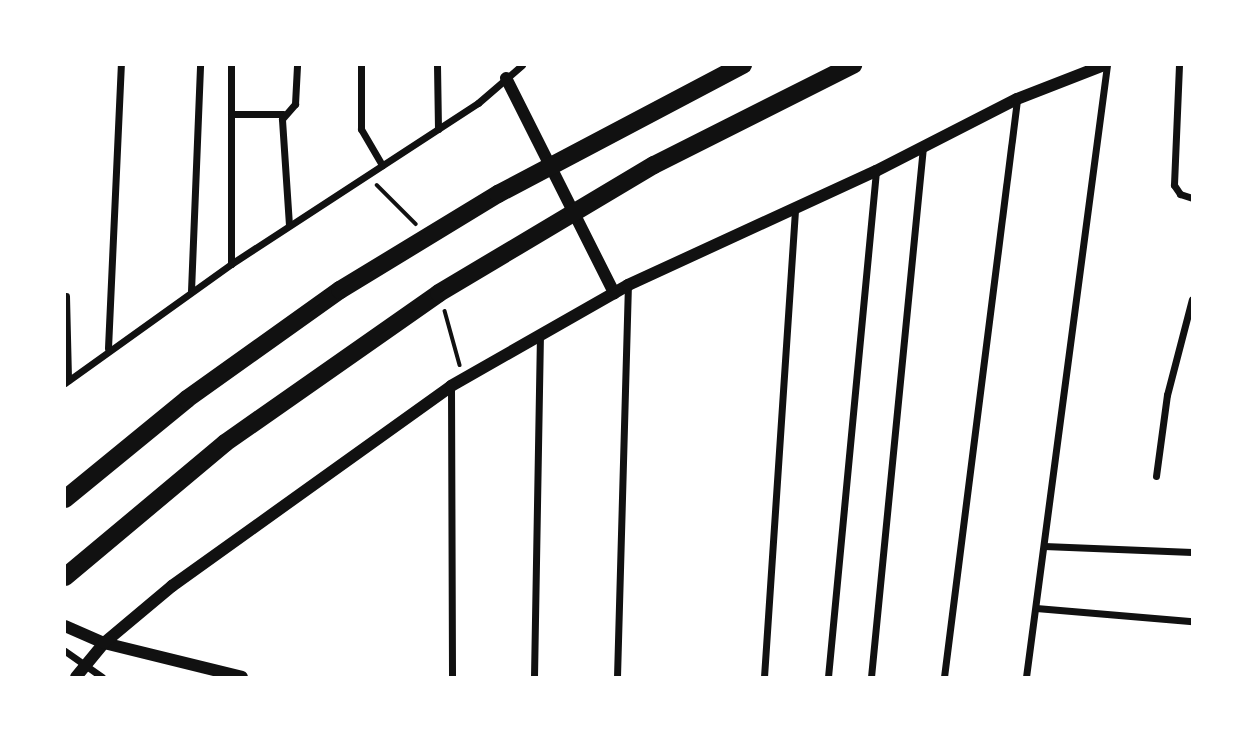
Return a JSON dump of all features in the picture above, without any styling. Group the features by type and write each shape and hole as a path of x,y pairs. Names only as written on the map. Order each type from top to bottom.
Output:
{"highway":[{"path":"65,499 263,343 425,236 637,118 743,65"},
{"path":"65,577 225,443 439,293 515,245 653,165 853,65"}],"street":[{"path":"108,348 121,65"},
{"path":"191,291 200,65"},
{"path":"231,65 231,264"},
{"path":"231,114 283,114 295,104 297,65"},
{"path":"361,65 361,129 382,165"},
{"path":"437,65 438,129"},
{"path":"66,381 108,348 231,264 478,103 510,71 522,65"},
{"path":"76,677 104,643 215,554 451,386 540,333 628,285 876,171 1017,99 1106,65 1026,677"},
{"path":"1179,65 1174,185 1180,194 1192,198"},
{"path":"510,71 614,293"},
{"path":"944,677 1017,99"},
{"path":"283,114 289,225"},
{"path":"872,677 923,147"},
{"path":"828,677 876,171"},
{"path":"764,677 795,208"},
{"path":"617,677 628,285"},
{"path":"66,296 66,381"},
{"path":"1156,476 1167,395 1192,299"},
{"path":"534,677 540,333"},
{"path":"451,386 452,677"},
{"path":"1044,546 1192,552"},
{"path":"1035,608 1192,621"},
{"path":"65,626 104,643 242,677"},
{"path":"65,651 102,677"}],"path":[{"path":"378,186 405,210 425,236"},
{"path":"439,293 461,369"}]}
